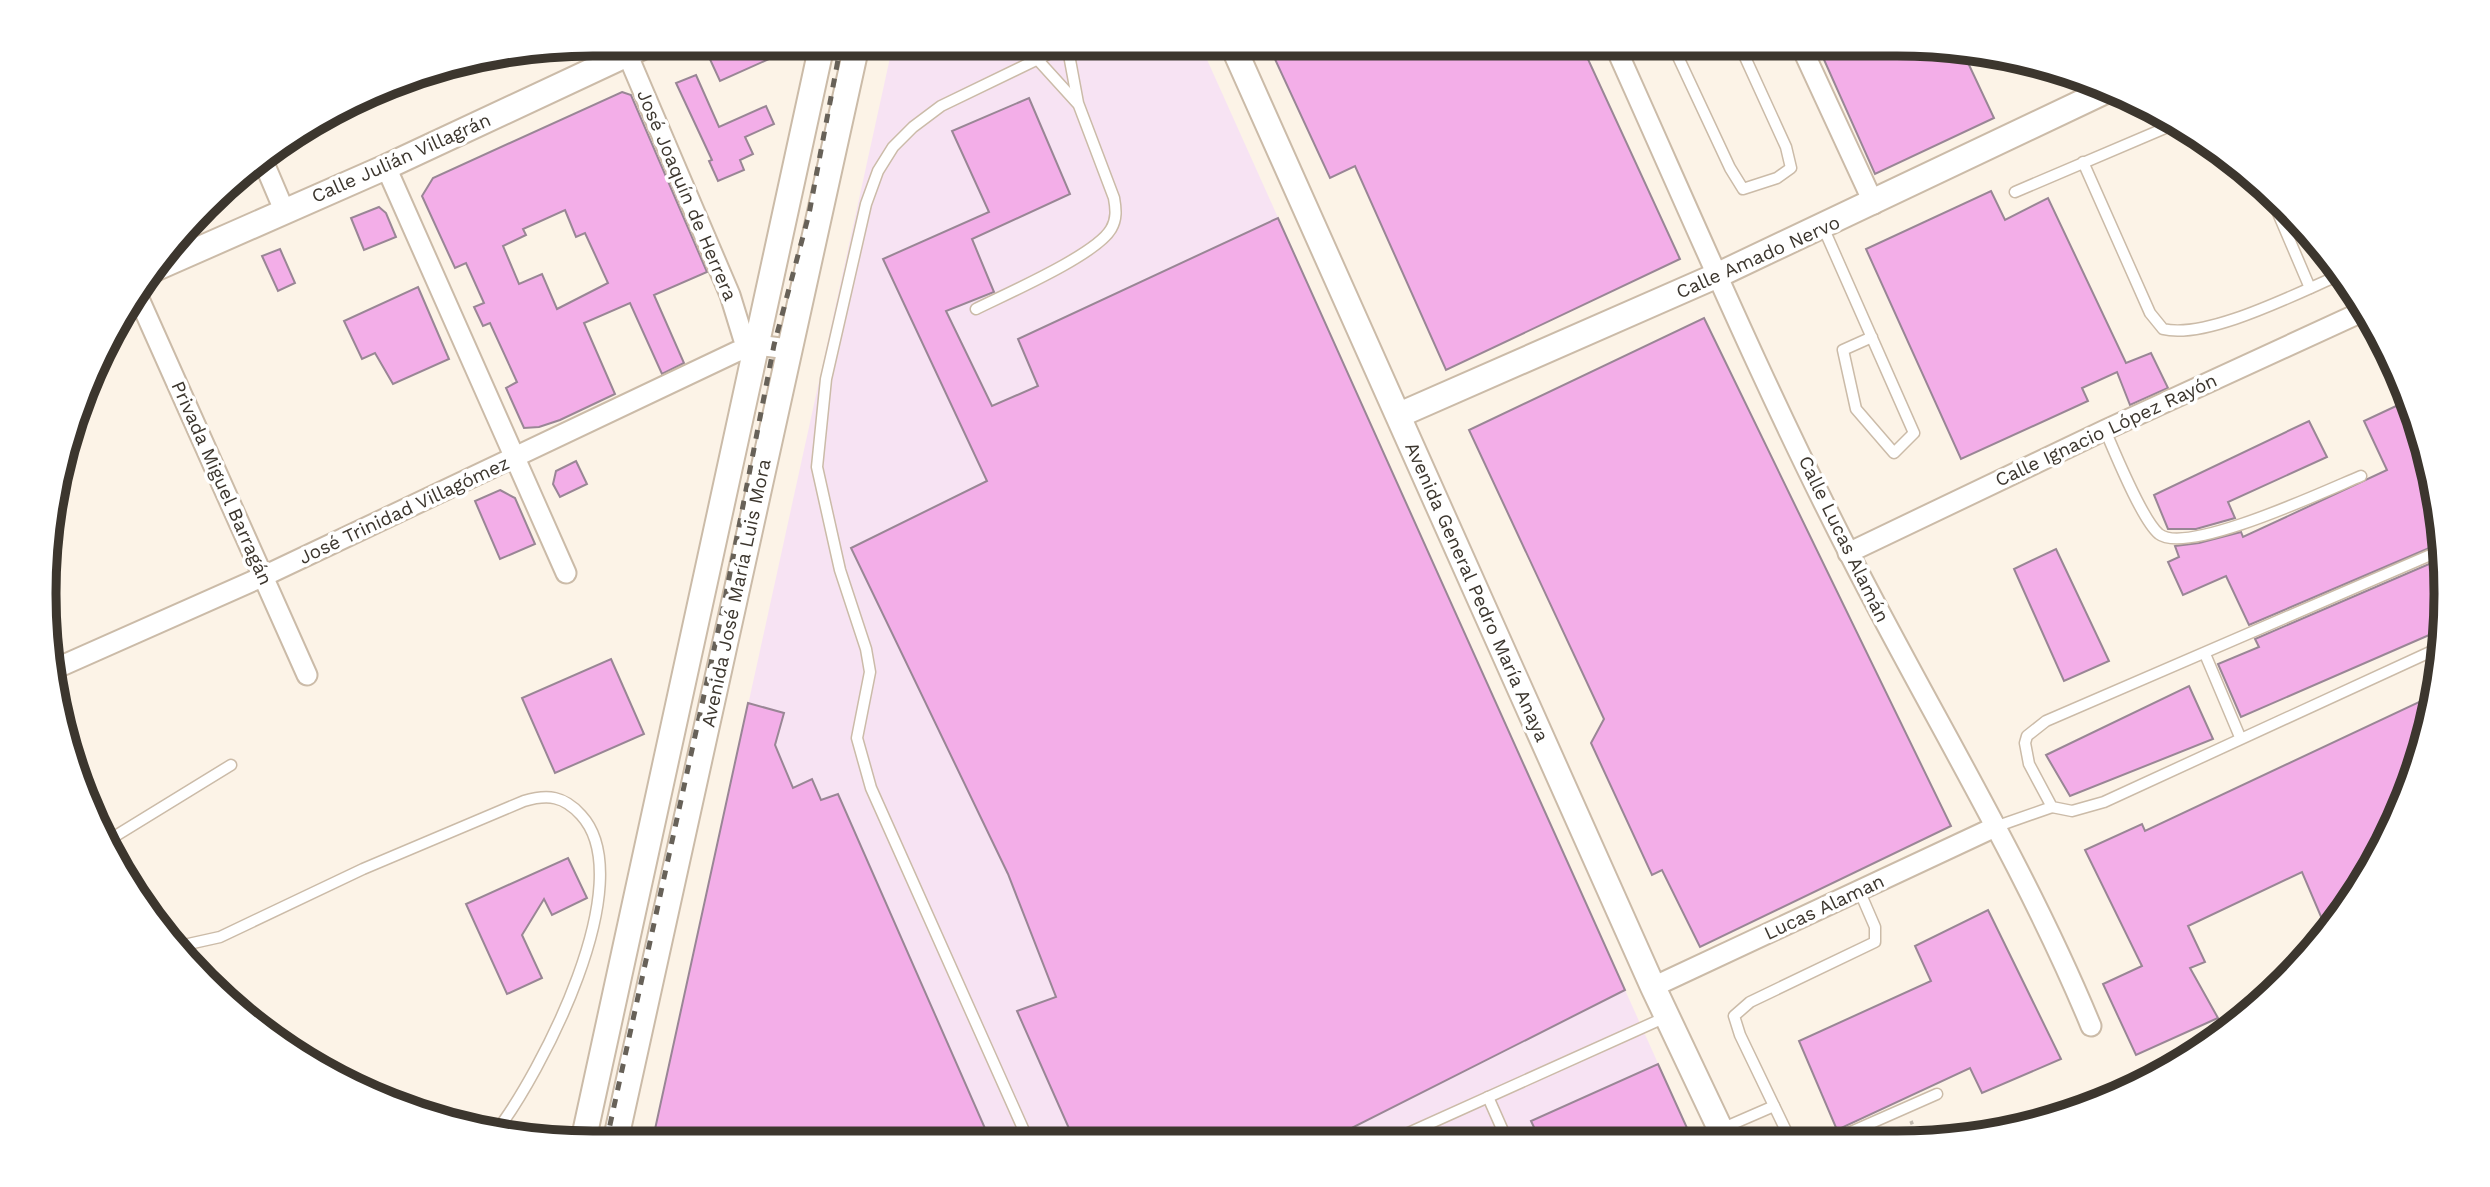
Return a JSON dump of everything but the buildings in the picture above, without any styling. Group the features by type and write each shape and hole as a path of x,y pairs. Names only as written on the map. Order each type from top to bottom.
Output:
{"street":[{"name":"Calle Julián Villagrán","path":"171,262 386,167 614,56"},
{"name":"José Joaquín de Herrera","path":"637,56 751,346"},
{"name":"Avenida José María Luis Mora","path":"585,1131 751,346 819,56"},
{"name":"Avenida José María Luis Mora","path":"618,1131 854,56"},
{"name":"Avenida General Pedro María Anaya","path":"1237,56 1653,987 1721,1131"},
{"name":"Calle Lucas Alamán","path":"1619,56 1848,553 2045,919 2091,1026"},
{"path":"1806,56 1874,204"},
{"name":"Calle Amado Nervo","path":"1399,415 1874,204 2097,95"},
{"path":"266,167 284,210"},
{"path":"386,167 566,573"},
{"name":"Privada Miguel Barragán","path":"141,304 307,676"},
{"name":"Calle Ignacio López Rayón","path":"1848,553 2355,314"},
{"path":"751,346 788,349"},
{"name":"José Trinidad Villagómez","path":"61,666 264,576 751,346"},
{"name":"Lucas Alaman","path":"1653,987 1995,827"}],"lane":[{"path":"1036,56 1078,103"},
{"path":"1024,1131 871,789 857,738 870,672 866,649 840,570 817,467 826,379 866,204 878,172 893,147 941,106 1043,56"},
{"path":"976,309 1079,255 1099,243 1111,229 1116,213 1114,198 1078,103 1069,56"},
{"path":"1678,56 1730,168 1744,188 1777,178 1791,168 1786,147 1744,56"},
{"path":"2015,192 2165,128"},
{"path":"2083,162 2155,322 2163,329 2189,332 2214,326 2332,279"},
{"path":"2279,215 2310,288"},
{"path":"1823,227 1872,337 1914,433 1894,453 1856,409 1843,350 1872,337"},
{"path":"2105,430 2154,528 2171,540 2185,540 2217,533 2361,476"},
{"path":"2052,807 2026,753 2025,743 2034,728 2433,554"},
{"path":"1995,827 2052,807 2072,811 2104,802 2240,737 2430,652"},
{"path":"2205,654 2240,737"},
{"path":"114,837 231,765"},
{"path":"186,945 220,937 376,864 524,801 541,796 558,797 572,805 587,822 596,841 599,867 592,928 583,966 555,1032 501,1123"},
{"path":"1786,1131 1734,1016 1750,1002 1875,942 1875,927 1859,890"},
{"path":"1414,1131 1667,1016"},
{"path":"1853,1131 1937,1094"},
{"path":"1489,1097 1503,1131"},
{"path":"1728,1131 1774,1106"}],"shaded area":[{"path":"890,56 1205,56 1688,1131 655,1131"}],"railway":[{"path":"609,1131 725,599 774,345 809,214 839,56"}]}
